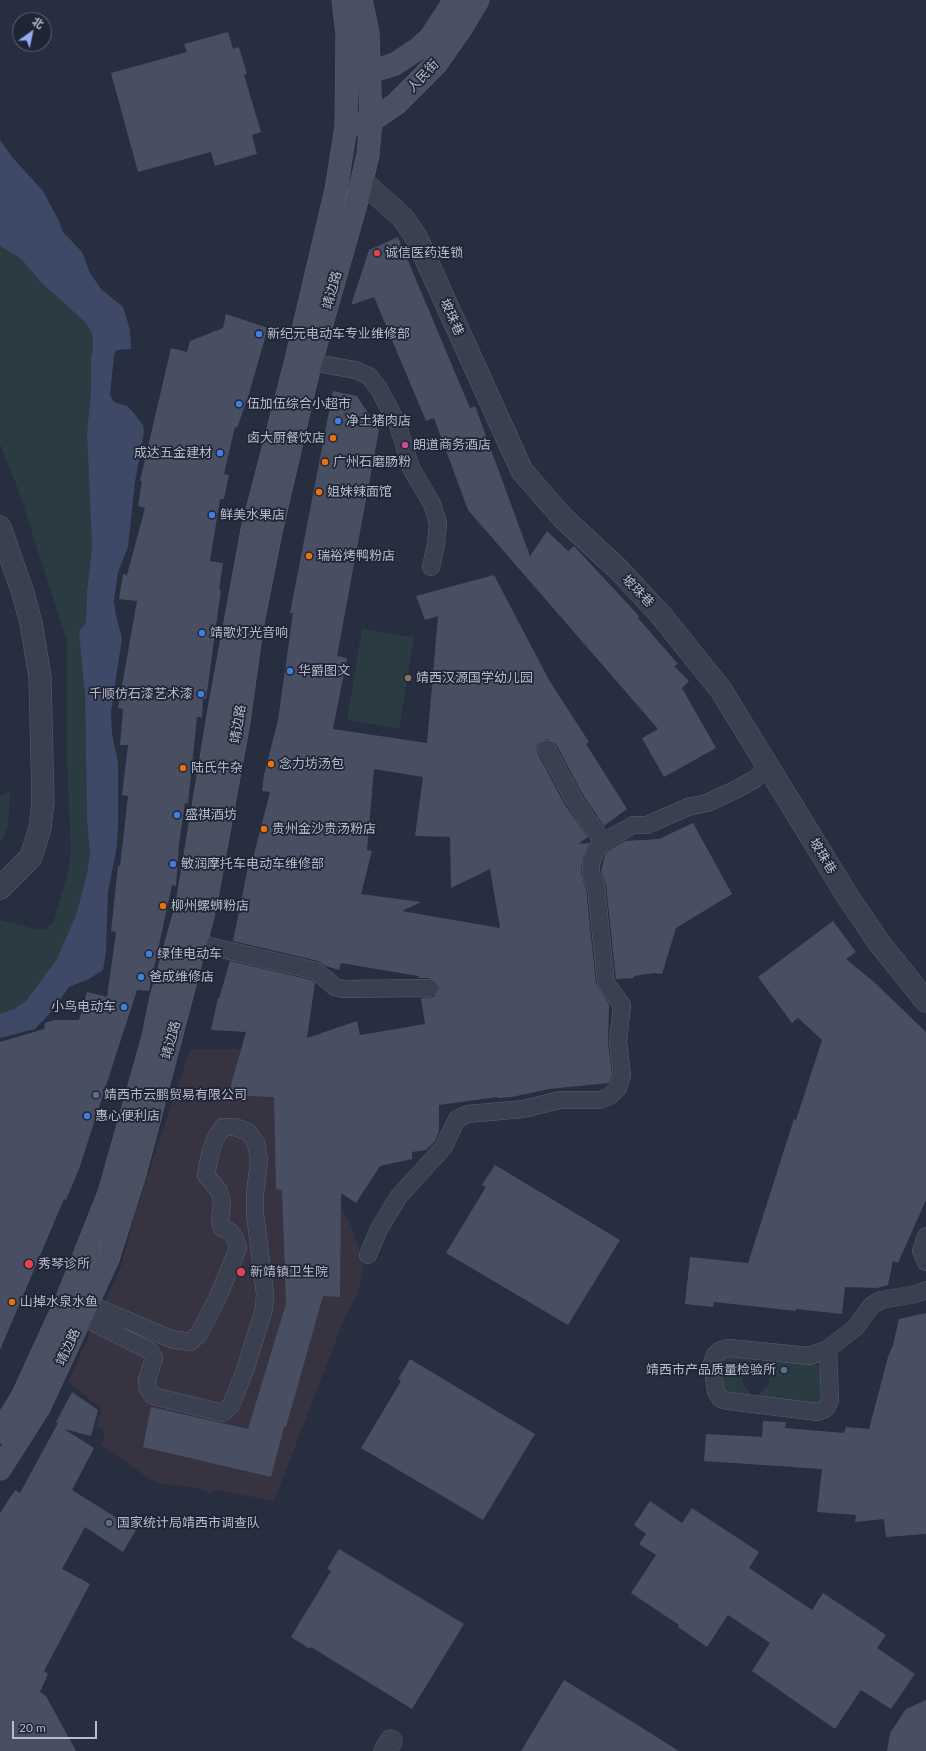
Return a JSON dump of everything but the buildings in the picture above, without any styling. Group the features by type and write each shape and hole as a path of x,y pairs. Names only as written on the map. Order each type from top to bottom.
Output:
{"main road":[{"name":"靖边路","path":"0,1432 22,1397 66,1300 90,1242 108,1192 153,1037 161,998 187,905 218,716 252,530 295,364 336,190 346,127 347,34 343,0"},
{"name":"靖边路","path":"0,1469 40,1406 108,1259 135,1174 205,908 235,745 252,628 271,532 311,362 368,155 370,120 368,33 361,0"},
{"name":"人民街","path":"347,79 395,64 419,48 430,38 455,0"},
{"name":"人民街","path":"346,127 358,126 396,104 437,63 460,30 478,0"}],"street":[{"name":"坡珠巷","path":"362,181 403,218 416,237 522,471 563,518 618,570 660,614 721,690 848,897 880,944 926,1001"},
{"path":"0,527 23,593 40,677 42,802 40,828 31,857 0,888"}],"lane":[{"path":"311,362 355,370 369,376 382,394 398,425 411,468 432,504 438,523 432,567"},
{"path":"547,749 574,800 603,842"},
{"path":"368,1255 378,1229 399,1196 443,1148 457,1119 468,1114 523,1109 560,1100 600,1100 610,1096 618,1088 622,1076 618,1042 622,1005 606,983 596,886 591,874 591,864 596,850 603,842 633,825 647,825 688,807 707,803 735,790 755,779 769,766"},
{"path":"196,943 316,971 335,987 343,989 429,988"},
{"path":"223,1127 235,1127 248,1132 256,1143 259,1161 255,1193 255,1213 265,1294 264,1309 240,1382 230,1406 223,1413 153,1396 148,1389 147,1380 154,1358 150,1351 85,1310 171,1339 190,1342 199,1334 218,1297 238,1248 235,1238 229,1231 222,1228 220,1220 222,1202 218,1191 206,1175 210,1154 215,1139 223,1127"},
{"path":"926,1236 921,1251 926,1262"},
{"path":"828,1350 830,1400 827,1407 818,1412 728,1402 721,1399 716,1392 712,1363 715,1355 721,1350 729,1348 810,1356 828,1350 856,1327 871,1306 881,1300 916,1294 926,1290"}],"shaded area":[{"path":"0,246 21,259 42,283 86,323 92,333 93,347 91,358 91,391 87,433 92,548 87,591 86,623 83,626 87,821 90,853 87,874 76,915 57,959 26,1001 14,1009 0,1014 0,920 36,929 45,929 53,923 68,873 71,853 67,758 67,641 18,489 0,444"},
{"path":"362,629 414,637 399,729 347,720"},
{"path":"10,792 8,826 0,844 0,795"},
{"name":"新靖镇卫生院","path":"190,1049 308,1049 330,1184 352,1228 364,1265 358,1294 347,1312 274,1501 216,1490 211,1493 193,1487 161,1484 151,1480 101,1445 105,1432 97,1427 102,1409 68,1382 121,1266 135,1214"},
{"path":"726,1356 752,1359 752,1365 745,1370 742,1378 744,1386 750,1392 750,1400 725,1394 722,1362"},
{"path":"761,1360 807,1362 821,1367 823,1372 821,1406 759,1401 759,1393 767,1387 770,1378 762,1366"}],"water":[{"path":"0,140 13,158 43,191 59,221 63,232 82,252 90,273 101,289 123,307 130,330 131,349 117,350 114,355 110,395 114,402 127,406 133,412 143,425 144,432 135,482 128,547 118,572 114,601 116,616 122,638 111,712 112,734 118,763 118,824 117,846 108,892 106,952 103,970 89,979 69,987 51,1012 35,1029 0,1038 0,1014 14,1009 26,1001 57,959 76,915 87,874 90,853 87,821 85,696 79,631 86,623 87,591 92,548 87,433 91,391 91,358 93,347 92,333 86,323 42,283 21,259 0,246"}],"place":[{"name":"诚信医药连锁","path":"377,253"},
{"name":"新纪元电动车专业维修部","path":"259,334"},
{"name":"伍加伍综合小超市","path":"239,404"},
{"name":"净土猪肉店","path":"338,421"},
{"name":"卤大厨餐饮店","path":"333,438"},
{"name":"朗道商务酒店","path":"405,445"},
{"name":"成达五金建材","path":"220,453"},
{"name":"广州石磨肠粉","path":"325,462"},
{"name":"姐妹辣面馆","path":"319,492"},
{"name":"鲜美水果店","path":"212,515"},
{"name":"瑞裕烤鸭粉店","path":"309,556"},
{"name":"靖歌灯光音响","path":"202,633"},
{"name":"华爵图文","path":"290,671"},
{"name":"靖西汉源国学幼儿园","path":"408,678"},
{"name":"千顺仿石漆艺术漆","path":"201,694"},
{"name":"念力坊汤包","path":"271,764"},
{"name":"陆氏牛杂","path":"183,768"},
{"name":"盛祺酒坊","path":"177,815"},
{"name":"贵州金沙贵汤粉店","path":"264,829"},
{"name":"敏润摩托车电动车维修部","path":"173,864"},
{"name":"柳州螺蛳粉店","path":"163,906"},
{"name":"绿佳电动车","path":"149,954"},
{"name":"爸成维修店","path":"141,977"},
{"name":"小鸟电动车","path":"124,1007"},
{"name":"靖西市云鹏贸易有限公司","path":"96,1095"},
{"name":"惠心便利店","path":"87,1116"},
{"name":"秀琴诊所","path":"29,1264"},
{"name":"新靖镇卫生院","path":"241,1272"},
{"name":"山掉水泉水鱼","path":"12,1302"},
{"name":"靖西市产品质量检验所","path":"784,1370"},
{"name":"国家统计局靖西市调查队","path":"109,1523"}]}
